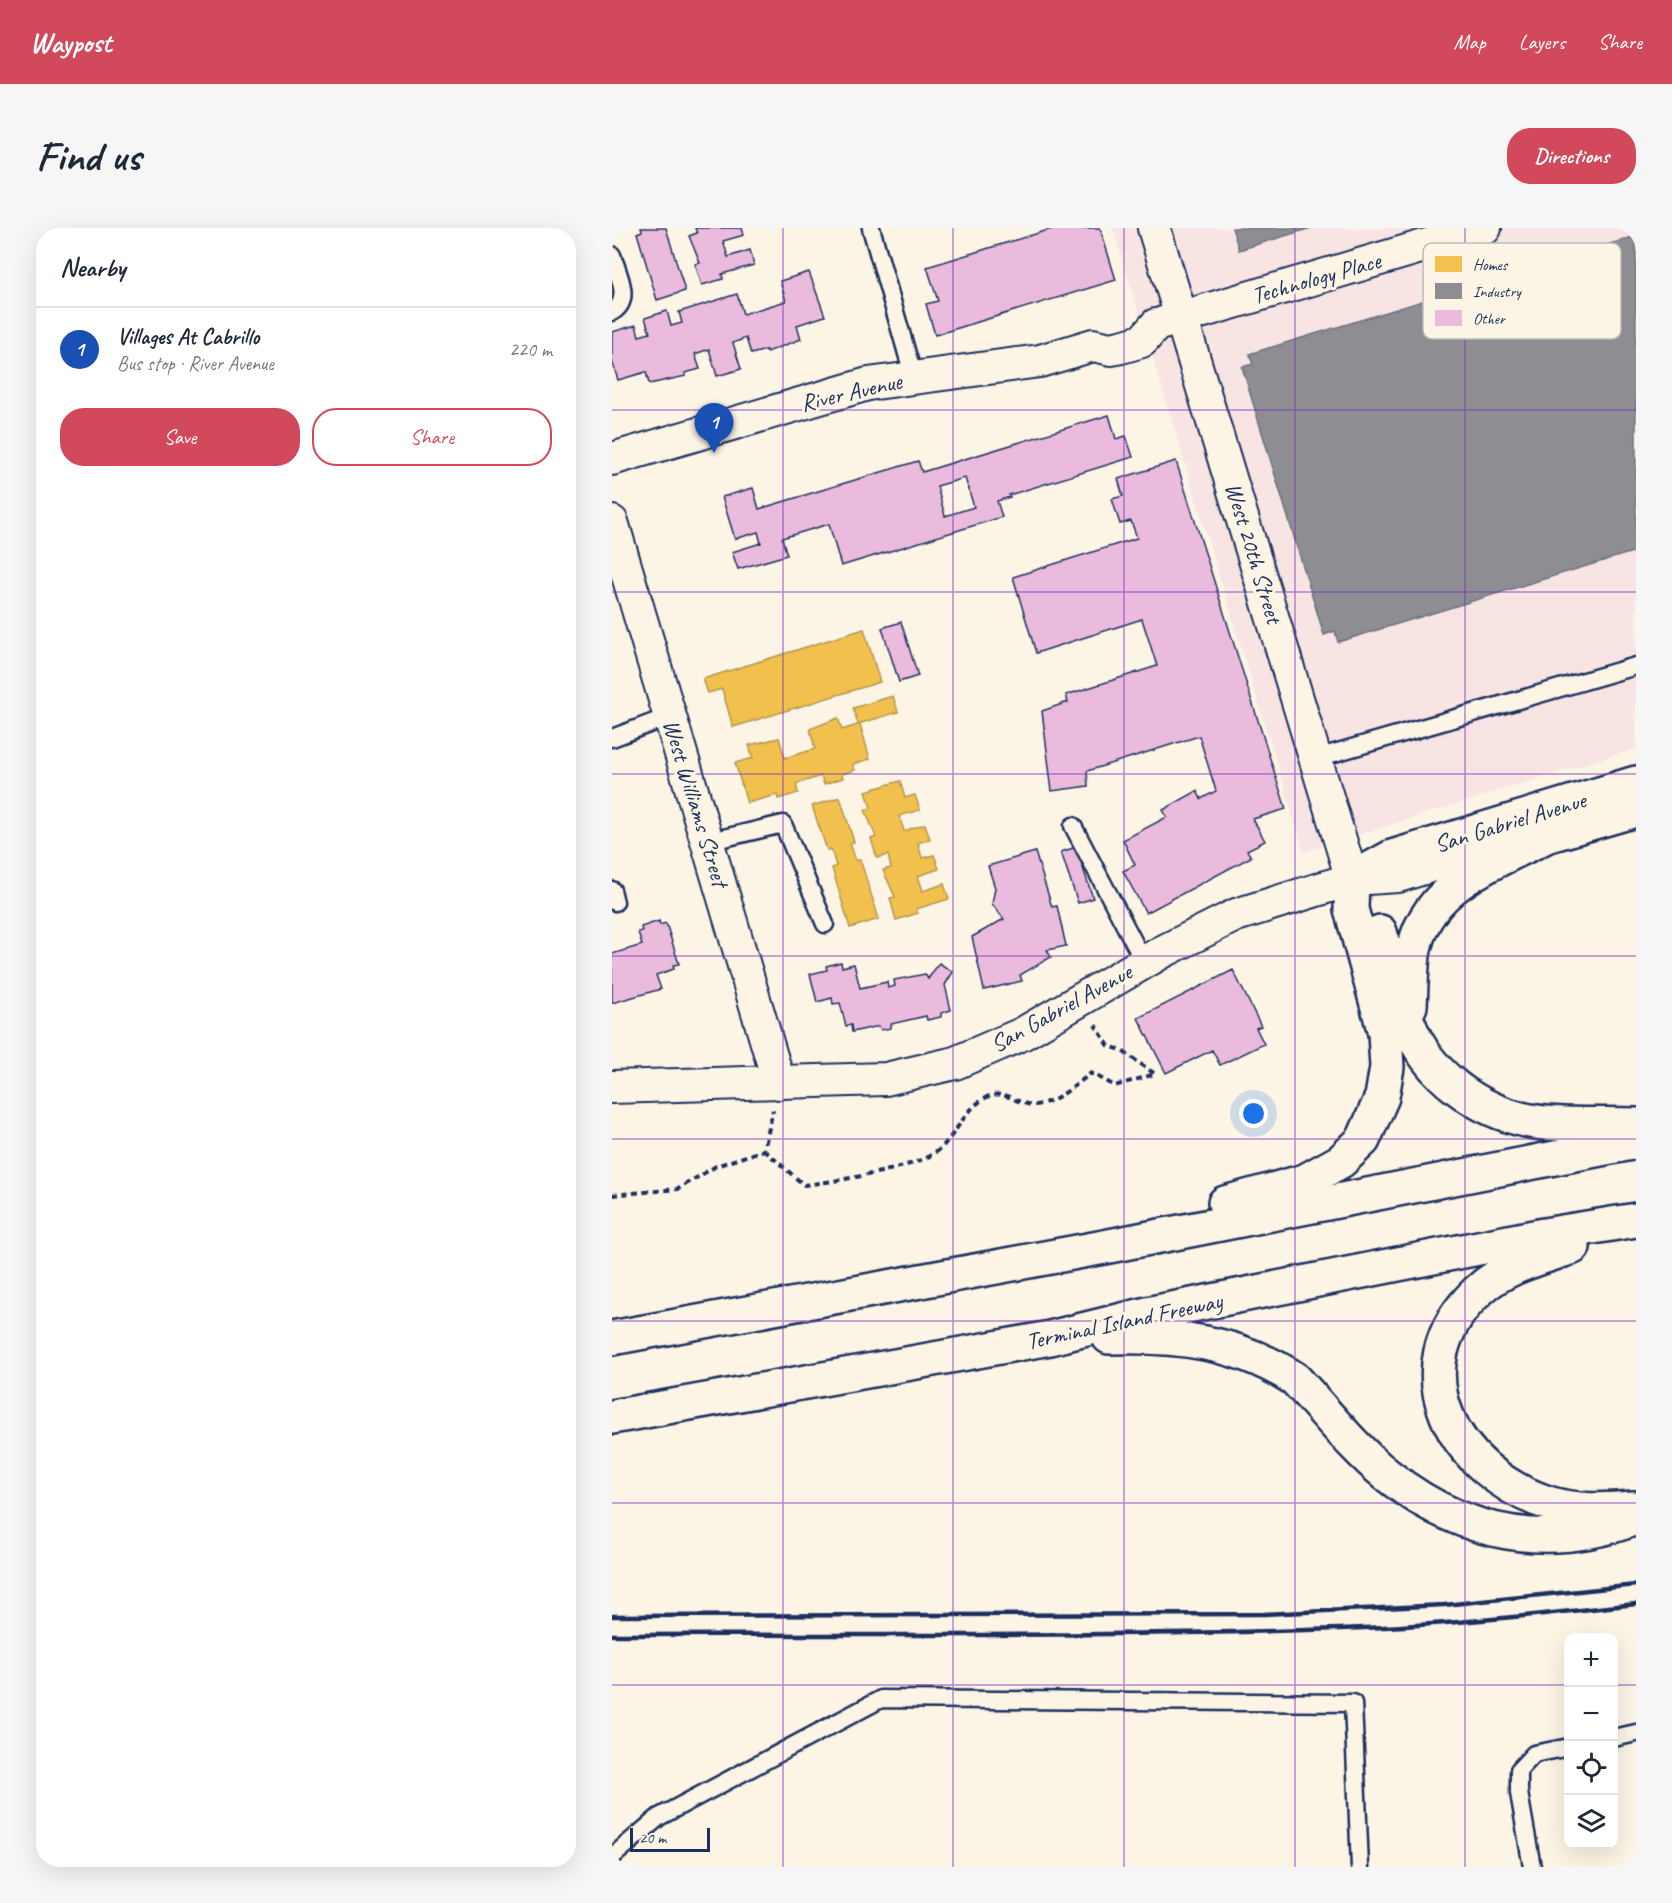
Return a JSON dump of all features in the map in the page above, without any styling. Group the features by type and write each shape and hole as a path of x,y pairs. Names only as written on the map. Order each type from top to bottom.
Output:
{"main road":[{"name":"San Gabriel Avenue","path":"1352,879 1392,857 1636,783"},
{"name":"San Gabriel Avenue","path":"1546,837 1636,810"},
{"path":"1409,1026 1413,954 1420,930 1437,903 1469,875 1546,837"},
{"path":"1352,879 1371,904 1409,1026 1423,1051 1457,1088 1488,1107 1530,1121 1636,1125"},
{"path":"1099,1248 1185,1214 1305,1181 1341,1161 1363,1140 1382,1097 1387,1067 1385,1033 1351,909 1352,879"},
{"path":"612,1338 1099,1248 1636,1142"},
{"name":"Terminal Island Freeway","path":"612,1417 1050,1338 1159,1312 1533,1238 1636,1220"},
{"path":"1636,1227 1517,1266 1478,1291 1463,1308 1449,1332 1440,1354 1439,1377 1442,1402 1449,1423 1467,1452 1488,1472 1517,1490 1548,1503 1576,1509 1636,1508"},
{"path":"1050,1338 1181,1338 1223,1345 1259,1358 1295,1379 1387,1474 1441,1510 1476,1526 1502,1532 1551,1537 1604,1530 1636,1518"}],"street":[{"name":"West 20th Street","path":"1154,228 1169,321 1317,758 1352,879"},
{"name":"Technology Place","path":"1434,243 1485,228"},
{"name":"Technology Place","path":"1169,321 1423,246"},
{"name":"River Avenue","path":"612,459 868,384 1040,361 1094,345 1111,349 1142,341 1169,321"},
{"name":"West Williams Street","path":"612,522 779,1083"},
{"name":"San Gabriel Avenue","path":"612,1087 886,1079 955,1063 1022,1034 1144,962 1236,915 1352,879 1398,876 1491,847 1546,837"}],"lane":[{"path":"871,228 914,378"},
{"path":"612,255 624,293 622,301 612,312"},
{"path":"1317,758 1636,666"},
{"path":"612,738 670,716"},
{"path":"707,842 783,824 825,924"},
{"path":"1073,826 1144,962"},
{"path":"612,1857 659,1816 881,1699 1353,1703 1360,1867"},
{"path":"1618,1737 1636,1733"},
{"path":"1532,1867 1519,1793 1519,1770 1534,1754 1564,1748"}],"path":[{"path":"764,1150 804,1185 842,1180 925,1160 941,1148 958,1124 987,1097 999,1093 1033,1106 1046,1103 1091,1073 1115,1086 1155,1074 1121,1050 1109,1046 1080,1000"},
{"path":"764,1150 779,1083"},
{"path":"612,1196 678,1189 716,1166 764,1150"}],"shaded area":[{"path":"1113,228 1636,228 1636,748 1304,852"}],"building: Homes":[{"path":"864,629 880,682 733,727 722,689 708,693 703,679"},
{"path":"893,696 898,712 858,724 853,708"},
{"path":"838,718 842,730 860,724 870,759 853,764 855,770 842,774 843,778 824,784 821,776 796,784 798,793 778,799 777,795 747,803 735,763 753,758 749,745 779,738 785,758 815,749 810,729"},
{"path":"900,781 905,798 915,795 920,810 899,816 904,831 925,824 930,839 918,843 922,858 934,855 939,869 918,876 923,891 944,884 949,899 916,909 918,913 896,920 890,898 895,897 883,870 891,868 888,855 877,858 871,839 876,837 865,810 871,808 866,791"},
{"path":"840,797 854,842 850,843 856,861 860,859 879,919 850,928 832,868 836,866 831,849 827,850 812,806"}],"building: Industry":[{"path":"1232,228 1311,228 1239,250"},
{"path":"1636,236 1636,551 1338,642 1335,631 1324,635 1242,367 1253,364 1249,354 1423,301 1423,339 1621,339 1621,243 1613,243"}],"building: Other":[{"path":"641,228 666,228 685,291 657,300 637,233 642,231"},
{"path":"695,228 742,228 744,235 723,241 728,257 750,250 754,265 722,274 723,279 702,285 695,264 700,263 689,236 697,233"},
{"path":"1055,228 1100,228 1116,280 935,335 926,304 938,301 927,267"},
{"path":"809,272 825,316 797,325 801,339 767,352 766,350 751,354 746,338 733,343 741,369 717,376 709,349 695,354 700,369 685,373 686,376 649,384 646,372 618,380 612,361 612,332 636,325 639,336 650,333 645,318 667,311 671,326 682,323 679,312 737,294 743,314 786,301 780,281"},
{"path":"1109,415 1116,439 1126,436 1133,457 1009,495 1010,497 997,501 1002,517 841,566 829,524 782,538 787,555 738,569 732,552 761,543 758,532 735,539 722,497 753,488 759,509 918,461 922,472","holes":["965,478 974,507 945,516 937,486"]},
{"path":"1176,461 1286,809 1253,819 1265,841 1247,850 1251,857 1146,913 1123,871 1135,865 1123,840 1167,817 1163,810 1197,791 1201,799 1216,791 1199,736 1087,771 1088,786 1052,791 1042,711 1068,702 1066,695 1157,666 1142,619 1036,653 1013,577 1137,538 1131,521 1120,524 1112,499 1123,496 1118,479"},
{"path":"901,622 918,676 899,682 882,628"},
{"path":"1076,847 1093,898 1078,903 1061,852"},
{"path":"1035,852 1052,907 1057,906 1066,946 1047,950 1051,957 1020,975 1022,981 984,990 972,937 1004,919 992,904 995,888 988,866"},
{"path":"659,921 660,925 666,923 679,964 673,965 674,969 656,975 661,989 612,1003 612,954 642,945 638,932 642,931 641,927"},
{"path":"841,962 842,967 854,964 860,988 887,982 888,988 895,986 894,980 925,974 928,979 939,963 953,972 945,985 951,1010 941,1013 941,1017 927,1020 926,1016 891,1024 891,1028 881,1030 879,1026 852,1032 851,1025 846,1026 840,1003 833,1004 832,998 817,1002 810,974 827,970 826,966"},
{"path":"1233,970 1261,1026 1256,1028 1264,1044 1220,1065 1212,1050 1166,1073 1138,1018"}],"railway":[{"path":"612,1616 1264,1614 1444,1605 1636,1585"},
{"path":"612,1635 1082,1634 1270,1631 1432,1624 1636,1604"}],"place":[{"name":"Villages At Cabrillo","path":"714,453"}]}
